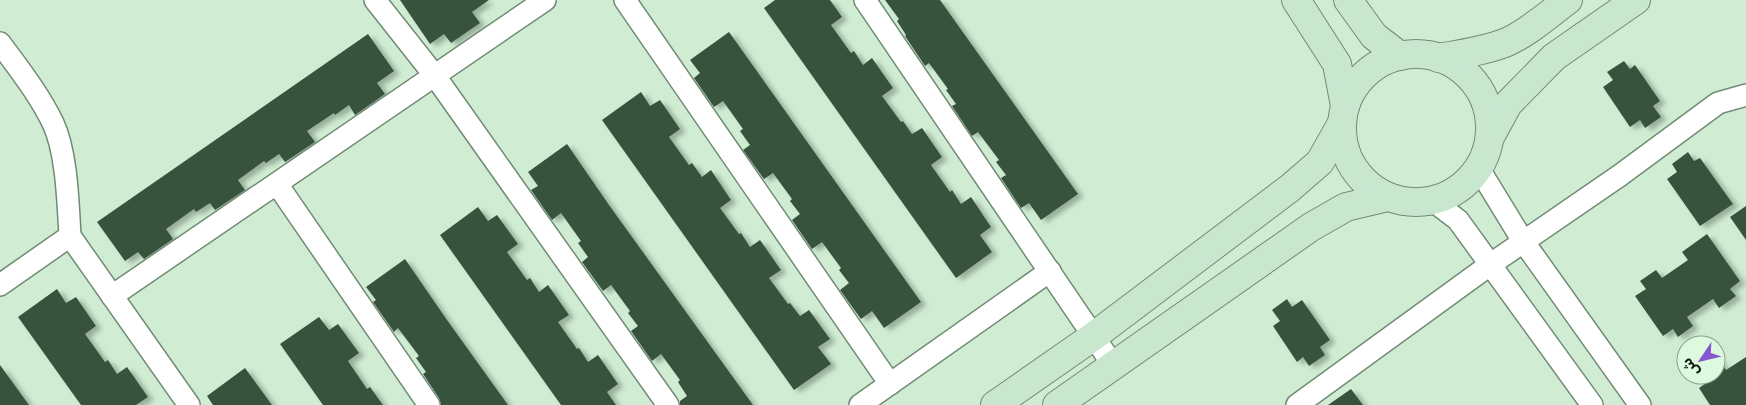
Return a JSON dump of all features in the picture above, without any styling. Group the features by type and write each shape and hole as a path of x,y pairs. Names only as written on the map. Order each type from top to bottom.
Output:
{"street":[{"path":"375,0 435,76 668,405"},
{"path":"112,296 545,0"},
{"path":"625,0 890,384"},
{"path":"865,0 1114,365"},
{"path":"1296,0 1337,64 1344,114 1344,146 1353,167 1368,185 1388,197 1410,202 1433,201 1451,194 1466,183 1479,168 1486,153 1490,137 1508,104 1554,57 1636,0"},
{"path":"1348,0 1374,36 1400,56"},
{"path":"1438,58 1472,52 1507,42 1527,31 1568,0"},
{"path":"0,43 33,89 54,124 61,150 67,191 70,236 189,405"},
{"path":"995,405 1094,336 1290,188 1320,162 1344,114 1354,88 1366,74 1382,62 1400,56 1419,54 1438,58 1461,69 1478,88 1488,111 1490,137"},
{"path":"1296,405 1491,264 1619,176 1718,103 1746,95"},
{"path":"1479,168 1523,242 1640,405"},
{"path":"276,184 429,405"},
{"path":"1056,405 1311,227 1346,207 1388,197"},
{"path":"1433,201 1458,220 1592,405"},
{"path":"0,285 70,236"},
{"path":"860,405 1050,271"}],"building":[{"path":"400,0 489,0 472,12 480,23 451,43 444,34 430,44"},
{"path":"775,0 830,0 842,17 831,25 851,53 854,51 863,65 872,58 893,88 882,96 912,134 922,128 942,157 931,165 961,204 971,197 991,227 980,235 992,252 956,278 764,8"},
{"path":"885,0 940,0 1078,194 1041,220 1029,203 1021,208 1001,178 1006,175 996,162 999,160 978,132 972,136 952,106 956,104 946,90 948,89 929,63 925,66 905,36 897,21 899,19"},
{"path":"729,32 921,302 884,328 872,311 861,319 840,290 849,283 839,270 841,268 822,242 812,249 792,220 800,214 790,201 792,199 773,173 764,179 743,150 750,145 740,131 743,129 723,101 714,107 694,78 700,73 690,60"},
{"path":"368,34 394,71 377,83 385,94 355,115 349,105 335,115 334,113 307,131 315,142 285,162 279,154 266,163 264,161 238,180 245,190 215,210 210,203 196,212 194,209 166,229 173,239 144,259 138,252 125,261 97,222"},
{"path":"1624,61 1630,69 1635,65 1660,101 1653,106 1661,117 1645,128 1640,120 1630,127 1603,87 1613,80 1607,72"},
{"path":"641,92 650,106 660,100 680,129 669,137 689,165 692,163 702,177 711,170 731,200 720,208 739,234 741,233 750,247 760,240 781,270 769,278 788,304 790,303 800,316 809,310 830,339 818,347 831,364 794,390 602,120"},
{"path":"567,144 753,405 680,405 680,401 687,396 678,382 680,380 661,354 652,361 631,331 638,326 628,313 630,311 611,285 603,291 582,262 588,257 578,243 581,241 561,213 552,220 531,190 538,186 528,172"},
{"path":"1688,152 1694,161 1700,158 1733,204 1700,226 1667,179 1677,172 1672,164"},
{"path":"1746,206 1746,240 1730,217"},
{"path":"478,207 488,221 497,215 518,244 507,252 527,280 530,278 539,292 548,285 569,315 558,322 577,349 579,348 588,362 598,355 618,384 607,392 616,405 561,405 440,235"},
{"path":"1707,234 1740,281 1730,289 1736,296 1719,308 1713,299 1687,317 1693,326 1681,335 1677,335 1673,329 1663,336 1635,296 1646,289 1640,281 1656,270 1662,278 1688,260 1682,252"},
{"path":"405,259 508,405 441,405 439,398 423,374 426,372 416,358 419,356 398,328 394,332 373,302 376,300 366,287"},
{"path":"57,289 66,303 76,297 96,326 85,334 105,362 108,360 117,374 127,367 148,397 136,405 81,405 18,317"},
{"path":"1287,299 1292,307 1302,300 1330,340 1320,347 1325,355 1309,366 1303,357 1297,362 1273,326 1280,321 1272,310"},
{"path":"319,317 329,330 338,324 359,353 348,361 367,389 370,387 383,405 323,405 280,344"},
{"path":"1746,357 1746,405 1710,405 1699,388 1703,385 1726,385 1726,370"},
{"path":"0,365 29,405 0,405"},
{"path":"245,368 272,405 213,405 207,396"},
{"path":"1351,389 1363,405 1328,405"}]}
